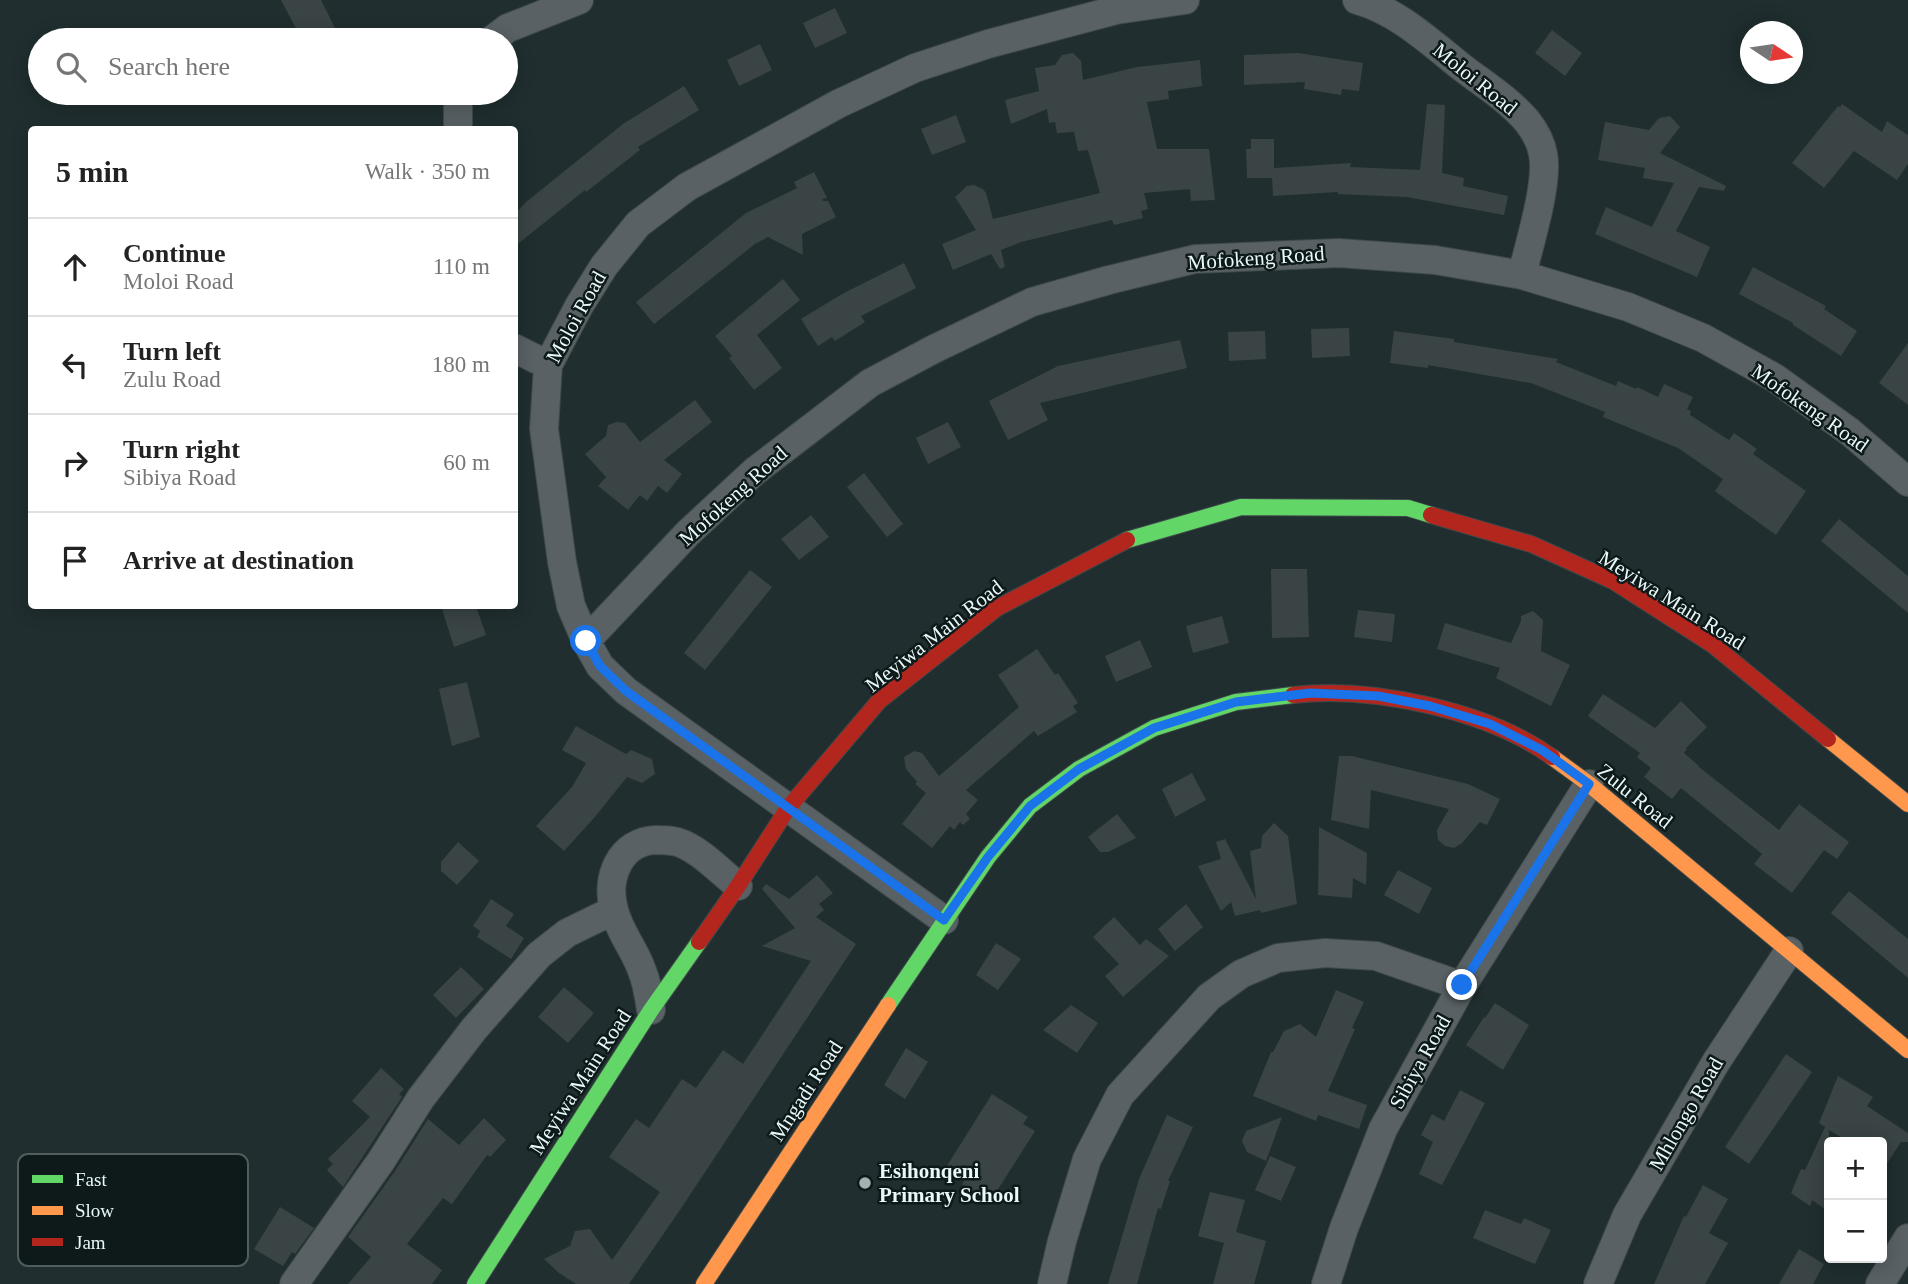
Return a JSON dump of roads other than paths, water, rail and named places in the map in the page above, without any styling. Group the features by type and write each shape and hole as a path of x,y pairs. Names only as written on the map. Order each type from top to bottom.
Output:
{"street":[{"path":"508,28 579,0"},
{"name":"Moloi Road","path":"944,920 626,691 600,666 571,606 562,562 544,429 548,365 604,265 638,224 699,180 838,104 915,68 988,44 1116,10 1185,0"},
{"name":"Moloi Road","path":"1357,0 1374,4 1411,28 1507,102 1527,121 1538,138 1544,155 1544,180 1522,275"},
{"path":"458,105 458,126"},
{"name":"Mofokeng Road","path":"586,641 688,533 755,471 870,383 1032,302 1109,279 1195,259 1339,253 1435,260 1522,275 1628,307 1703,338 1775,378 1850,432 1908,482"},
{"path":"518,350 548,365"},
{"name":"Meyiwa Main Road","path":"475,1284 651,1010 738,886 788,808 879,701 997,608 1121,542 1241,507 1408,509 1531,544 1613,582 1713,646 1908,804"},
{"name":"Zulu Road","path":"944,920 988,857 1030,806 1079,769 1154,728 1236,702 1310,693 1378,696 1430,706 1490,724 1542,750 1589,784 1908,1050"},
{"name":"Sibiya Road","path":"1326,1284 1344,1228 1383,1129 1462,985 1589,784"},
{"path":"651,1010 641,966 614,910 611,888 615,865 628,848 646,840 667,840 683,844 738,886"},
{"path":"293,1284 381,1161 421,1097 474,1029 539,955 567,933 614,910"},
{"name":"Mngadi Road","path":"704,1284 944,920"},
{"name":"Mhlongo Road","path":"1598,1284 1627,1215 1716,1062 1789,951"},
{"path":"1052,1284 1087,1159 1120,1095 1209,997 1241,974 1278,958 1325,953 1376,956 1462,985"},
{"path":"1880,1284 1908,1238"}],"place":[{"name":"Esihonqeni Primary School","path":"865,1183"}]}
